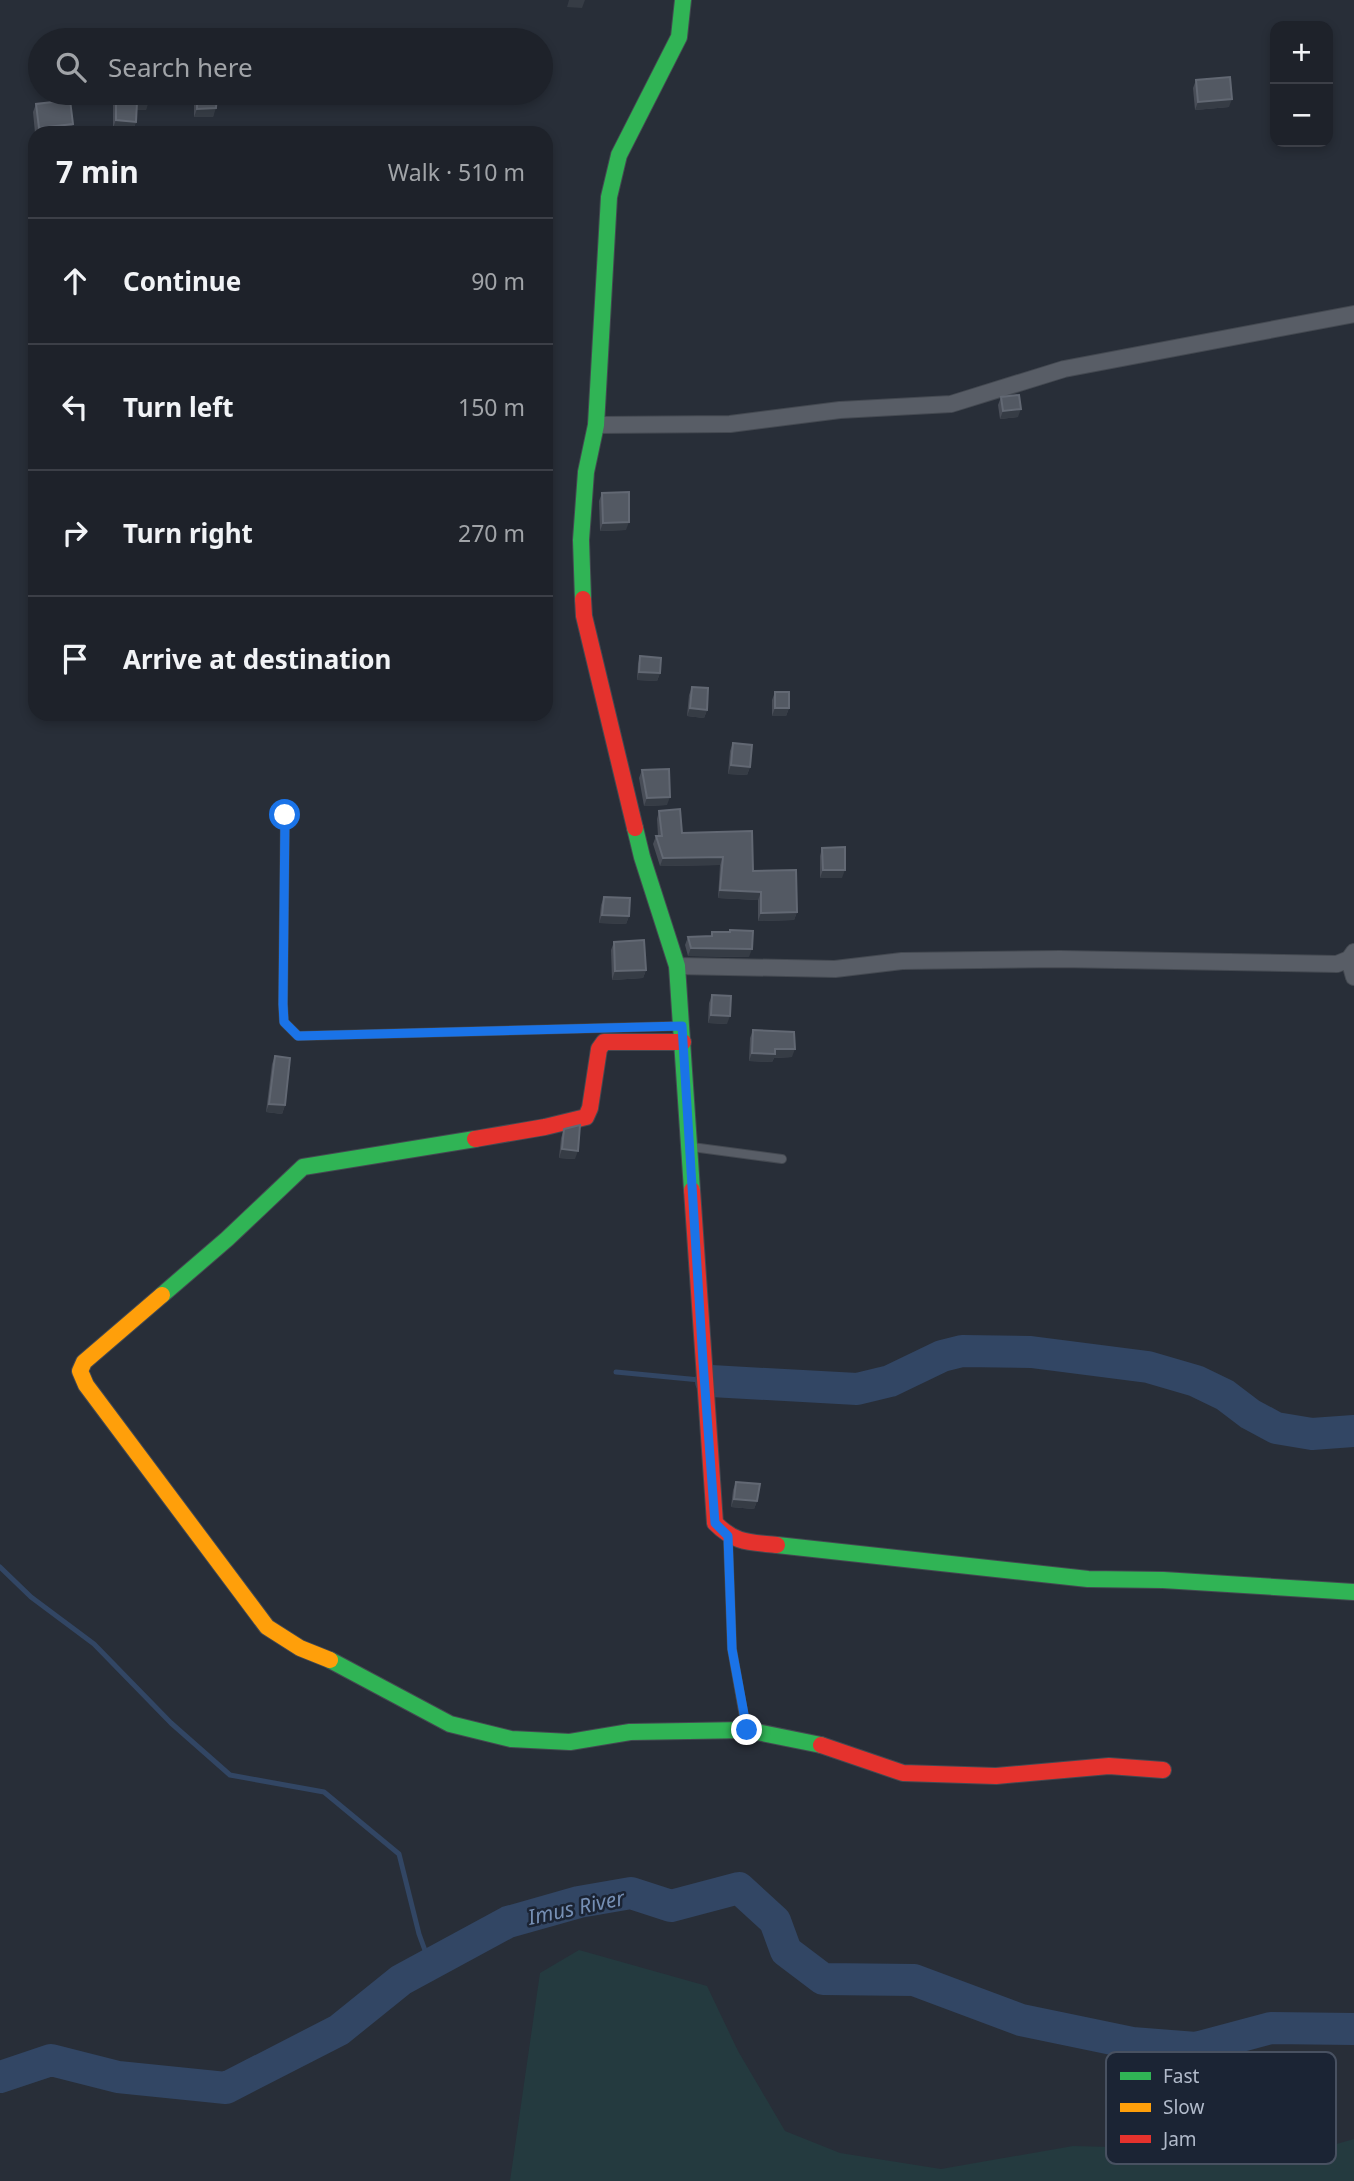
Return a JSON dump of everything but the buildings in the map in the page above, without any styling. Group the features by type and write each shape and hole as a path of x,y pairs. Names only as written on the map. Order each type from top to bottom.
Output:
{"street":[{"path":"683,0 679,37 620,155 609,197 597,425 586,472 580,540 584,616 642,857 677,966 715,1523 728,1536 744,1541 1088,1579 1163,1580 1354,1592"},
{"path":"597,425 730,424 840,410 951,404 1064,369 1354,314"},
{"path":"677,966 835,969 902,961 1060,958 1337,964 1352,955 1354,978"},
{"path":"683,1042 604,1042 598,1049 590,1108 586,1117 545,1127 303,1167 227,1239 84,1362 80,1371 86,1385 267,1627 300,1648 341,1665 450,1724 511,1739 570,1742 630,1732 747,1730 827,1746 904,1773 996,1776 1110,1766 1163,1770"}],"lane":[{"path":"285,815 283,1013 284,1022 298,1036 682,1026"},
{"path":"690,1146 782,1159"},
{"path":"728,1536 732,1649 747,1730"}],"green space":[{"path":"579,1950 707,1986 738,2051 785,2131 840,2153 941,2169 1073,2146 1106,2147 1106,2164 1336,2164 1336,2144 1354,2139 1354,2181 510,2181 540,1973"}],"waterway":[{"path":"711,1381 857,1389 890,1381 942,1356 962,1351 1031,1352 1148,1367 1196,1381 1225,1395 1250,1414 1276,1428 1312,1434 1354,1431"},
{"path":"616,1372 700,1380"},
{"path":"0,1567 31,1597 94,1644 171,1723 230,1775 324,1792 399,1854 419,1934 430,1964"},
{"name":"Imus River","path":"0,2077 51,2060 118,2077 226,2088 339,2030 401,1980 508,1922 579,1902 631,1893 671,1906 739,1888 775,1921 786,1951 823,1979 914,1980 1021,2020 1132,2043 1196,2048 1271,2028 1354,2029"}],"traffic: fast":[{"path":"583,599 581,540 586,472 596,425 609,197 619,155 679,37 683,0"},
{"path":"635,828 677,966 692,1190"},
{"path":"162,1295 227,1239 303,1167 475,1139"},
{"path":"777,1545 1088,1579 1163,1580 1354,1592"},
{"path":"330,1660 450,1724 511,1739 570,1742 630,1732 747,1730 821,1745"}],"traffic: slow":[{"path":"162,1295 84,1362 80,1371 86,1385 267,1627 300,1648 330,1660"}],"traffic: jam":[{"path":"583,599 584,616 635,828"},
{"path":"475,1139 586,1117 590,1108 599,1049 604,1042 683,1042"},
{"path":"692,1190 715,1523 736,1538 777,1545"},
{"path":"821,1745 903,1773 996,1776 1109,1766 1163,1770"}],"route":[{"path":"285,815 284,1022 298,1036 682,1026 715,1523 728,1536 728,1597 732,1649 747,1730"}]}
